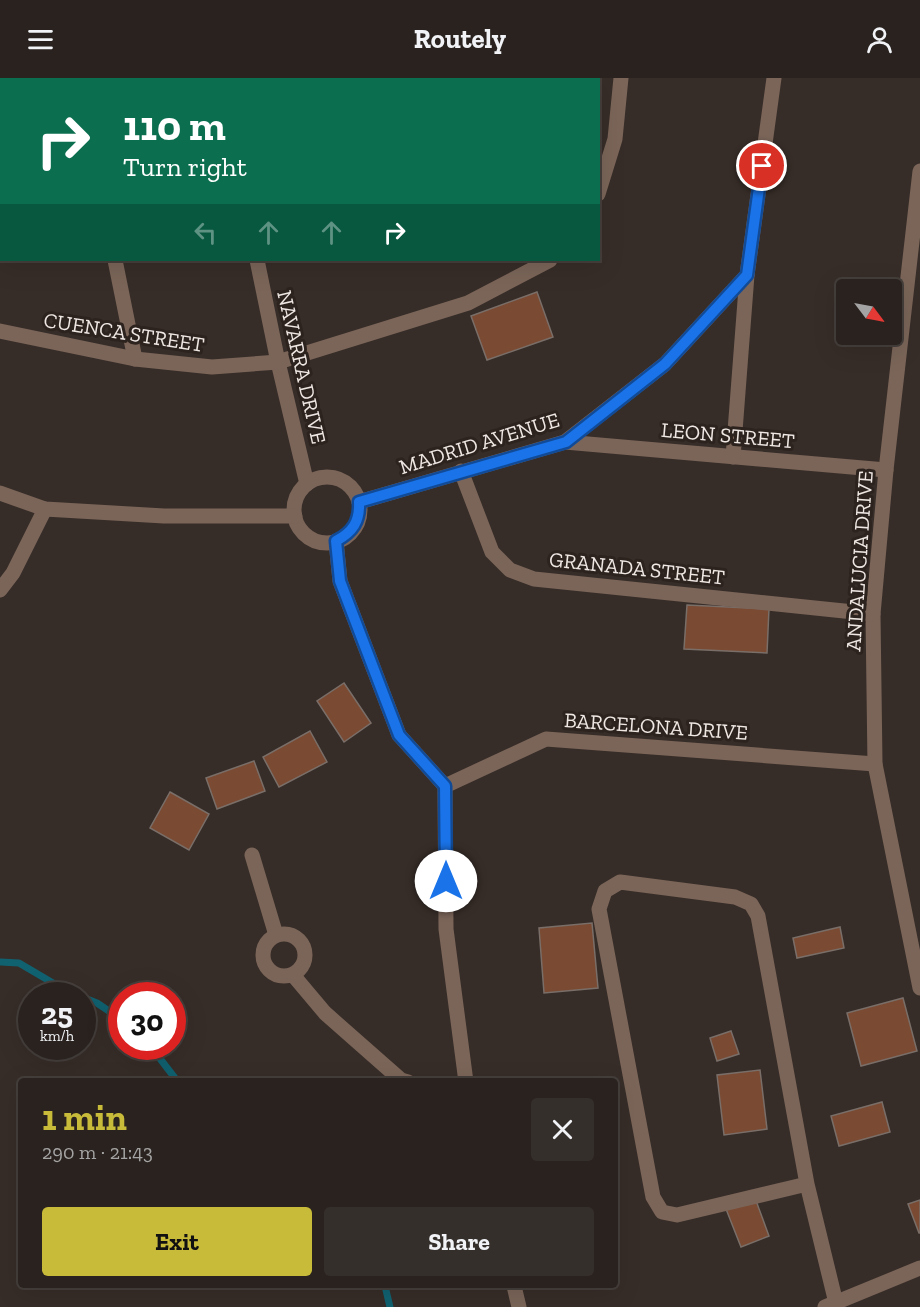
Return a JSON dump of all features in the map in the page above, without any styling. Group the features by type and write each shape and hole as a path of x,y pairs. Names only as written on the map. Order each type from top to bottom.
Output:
{"street":[{"path":"600,188 615,139 621,78"},
{"path":"733,457 747,275 774,78"},
{"name":"ANDALUCIA DRIVE","path":"920,171 886,470 873,614 874,764 920,988"},
{"path":"116,261 135,359"},
{"name":"NAVARRA DRIVE","path":"257,261 307,484"},
{"name":"CUENCA STREET","path":"0,331 135,359 212,367 278,362 468,303 548,261"},
{"name":"MADRID AVENUE","path":"359,502 566,442 665,364 747,275"},
{"name":"LEON STREET","path":"566,442 886,470"},
{"name":"GRANADA STREET","path":"461,471 492,552 510,570 534,579 873,614"},
{"path":"317,478 338,478 355,492 359,502 357,521 352,530 336,541 326,543 305,535 295,516 297,498 301,490 317,478"},
{"path":"0,493 45,509 164,516 295,516"},
{"path":"0,590 13,573 45,509"},
{"path":"336,541 340,581 399,735 445,786 446,929 465,1078"},
{"name":"BARCELONA DRIVE","path":"445,786 546,739 874,764"},
{"path":"252,855 276,935"},
{"path":"807,1184 677,1215 662,1212 653,1197 599,909 605,891 620,882 735,897 751,904 758,916 830,1305 920,1269"},
{"path":"276,935 291,935 302,944 305,950 303,965 293,975 279,976 268,969 264,963 263,950 276,935"},
{"path":"293,975 325,1013 399,1078"},
{"path":"514,1288 519,1307"}],"building":[{"path":"537,292 553,337 487,360 471,316"},
{"path":"687,605 769,609 767,653 684,649"},
{"path":"344,683 371,723 344,742 317,701"},
{"path":"310,731 327,762 279,787 263,757"},
{"path":"254,761 265,791 217,809 206,778"},
{"path":"170,792 209,814 189,850 150,828"},
{"path":"592,923 598,988 544,993 539,928"},
{"path":"840,927 844,948 797,958 793,938"},
{"path":"903,998 917,1051 861,1066 847,1013"},
{"path":"731,1031 739,1054 717,1061 710,1038"},
{"path":"760,1070 767,1129 724,1135 717,1075"},
{"path":"882,1102 890,1132 839,1146 831,1116"},
{"path":"755,1198 769,1236 741,1247 726,1209"},
{"path":"920,1200 920,1233 919,1233 908,1204"}],"waterway":[{"path":"0,962 19,963 51,982"},
{"path":"96,1003 108,1010"},
{"path":"161,1060 175,1078"},
{"path":"385,1288 390,1307"}],"route":[{"path":"446,881 445,786 399,735 340,581 336,541 345,537 352,530 360,512 359,502 566,442 665,364 747,275 762,166"}]}
